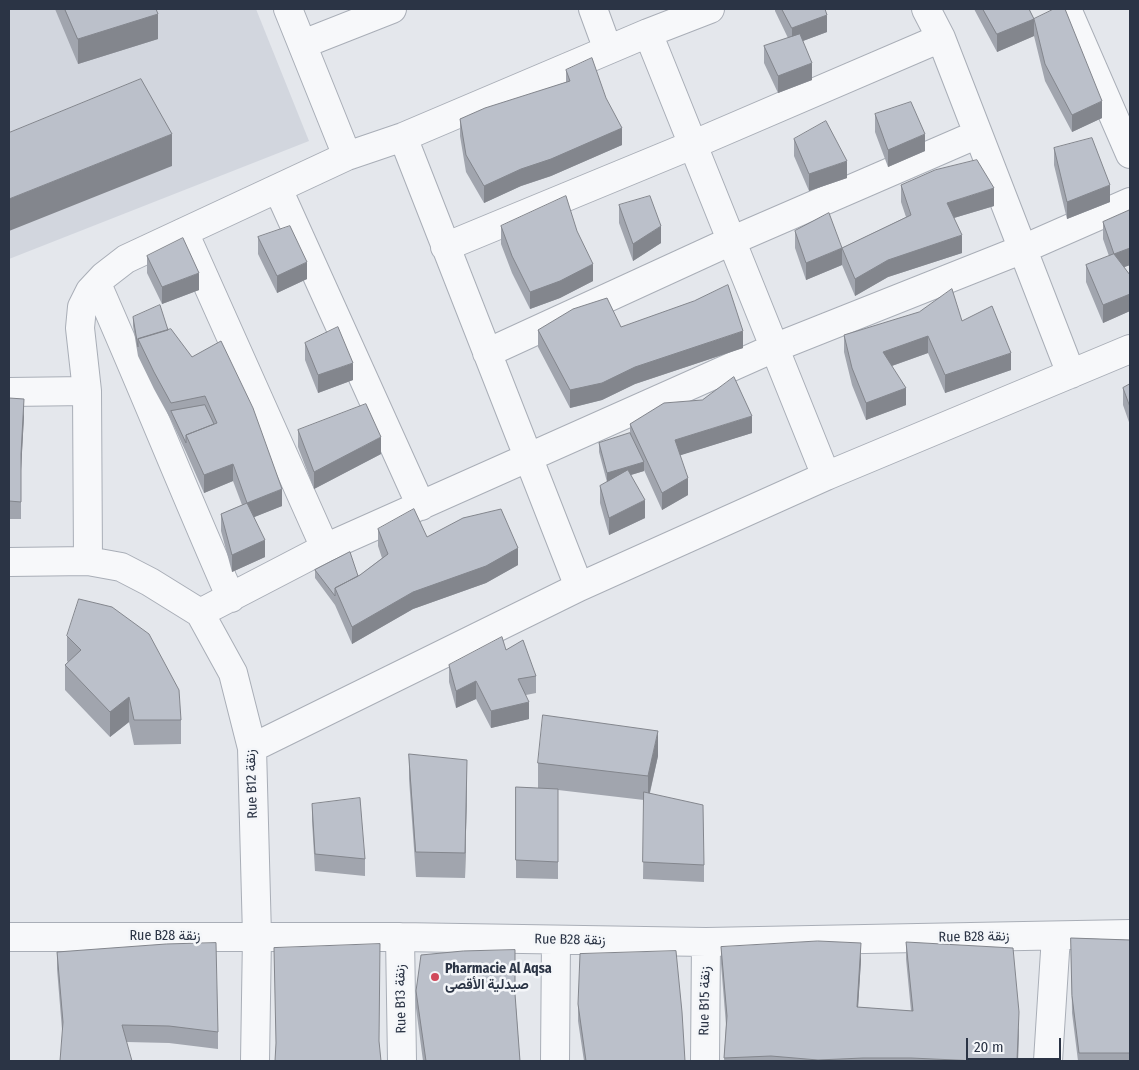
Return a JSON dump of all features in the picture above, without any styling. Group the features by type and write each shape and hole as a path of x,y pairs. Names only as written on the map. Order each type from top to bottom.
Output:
{"street":[{"path":"288,9 346,156"},
{"path":"303,44 392,9"},
{"path":"593,9 608,50"},
{"path":"88,561 87,391 80,328 82,307 90,291 104,276 126,259 346,156 403,137 648,33 710,9"},
{"path":"926,9 941,38 1072,374"},
{"path":"1067,9 1130,154"},
{"path":"648,33 826,476"},
{"path":"445,246 692,145 941,38"},
{"path":"487,353 731,241 978,134"},
{"path":"403,137 579,587"},
{"path":"278,189 421,506"},
{"path":"200,614 325,548 774,348 1023,249 1130,202"},
{"path":"184,232 325,548"},
{"path":"97,284 147,400 173,467 231,598"},
{"path":"252,748 579,587 826,476 1130,349"},
{"path":"9,392 87,391"},
{"name":"Rue B12 زنقة","path":"9,562 88,561 122,567 150,582 200,614 233,673 252,748 257,936 255,1061"},
{"name":"Rue B28 زنقة","path":"9,937 400,936 706,942 1130,934"},
{"name":"Rue B13 زنقة","path":"400,936 402,1061"},
{"path":"1048,1061 1056,936"},
{"path":"555,1061 556,940"},
{"name":"Rue B15 زنقة","path":"705,1061 706,942"}],"shaded area":[{"path":"9,9 256,9 309,141 9,259"}],"building":[{"path":"65,9 156,9 158,14 78,39"},
{"path":"782,9 825,9 827,15 792,28"},
{"path":"983,9 1029,9 1034,19 997,34"},
{"path":"1054,9 1065,9 1102,101 1072,115 1045,64 1034,19"},
{"path":"800,34 812,63 778,76 764,46"},
{"path":"592,58 606,98 622,128 484,186 466,155 460,119 485,108 570,81 566,70"},
{"path":"141,79 172,134 9,199 9,133"},
{"path":"911,102 925,134 888,150 875,114"},
{"path":"826,121 847,161 809,174 794,139"},
{"path":"1092,138 1110,185 1067,202 1054,148"},
{"path":"977,160 994,188 947,203 962,235 888,260 855,279 842,248 911,215 901,185 935,170"},
{"path":"566,196 577,231 593,264 560,281 530,292 512,256 501,226"},
{"path":"650,196 661,226 633,244 619,205"},
{"path":"1130,210 1130,248 1114,254 1103,222"},
{"path":"829,213 842,248 806,263 795,231"},
{"path":"290,226 307,262 277,276 258,237"},
{"path":"183,238 199,273 162,287 147,256"},
{"path":"1114,254 1130,275 1130,294 1103,305 1086,265"},
{"path":"728,285 743,331 635,367 602,383 570,390 538,330 573,309 607,298 621,327 694,301"},
{"path":"952,289 962,321 992,306 1011,353 945,375 928,336 883,352 906,388 866,403 852,368 844,335 919,312"},
{"path":"160,305 168,330 138,339 138,347 133,317"},
{"path":"338,327 353,363 318,375 305,343"},
{"path":"171,329 192,357 221,341 253,408 282,489 247,503 233,464 204,475 186,435 217,423 205,396 171,403 138,339"},
{"path":"734,377 752,416 675,440 688,478 662,493 630,424 664,403 702,400"},
{"path":"1130,384 1130,407 1123,388"},
{"path":"9,398 24,399 21,502 9,501"},
{"path":"366,404 381,437 314,472 298,430"},
{"path":"205,405 214,424 186,435 186,443 171,411"},
{"path":"630,433 644,462 607,473 599,443"},
{"path":"628,470 645,500 609,518 600,486"},
{"path":"247,503 265,540 232,555 221,514"},
{"path":"414,509 427,537 463,518 501,509 518,548 486,566 413,592 352,627 335,588 360,575 388,554 378,529"},
{"path":"350,552 358,576 335,588 335,596 315,570"},
{"path":"79,599 112,607 149,634 179,690 181,720 134,720 129,697 110,712 65,665 81,650 67,636"},
{"path":"502,637 506,650 523,640 536,676 518,679 529,702 491,711 476,681 456,691 449,665"},
{"path":"543,715 658,731 648,776 538,763"},
{"path":"409,754 467,760 465,853 416,852"},
{"path":"516,787 558,789 558,862 516,860"},
{"path":"644,792 703,805 704,865 643,862"},
{"path":"360,798 365,859 315,854 312,804"},
{"path":"1071,938 1130,940 1130,1053 1079,1053 1072,996"},
{"path":"818,941 861,943 857,1007 913,1011 906,942 1013,948 1019,1012 1017,1061 911,1058 818,1060 771,1056 724,1058 727,1016 721,947"},
{"path":"216,943 218,1032 169,1026 122,1025 132,1061 60,1061 63,1022 57,952 166,944"},
{"path":"380,944 379,1041 381,1061 275,1061 274,948"},
{"path":"515,950 515,994 520,1061 426,1061 416,991 421,955 463,951"},
{"path":"676,951 685,1061 586,1061 578,1004 580,954"}],"place":[{"name":"Pharmacie Al Aqsa صيدلية الأقصى","path":"435,977"}]}
